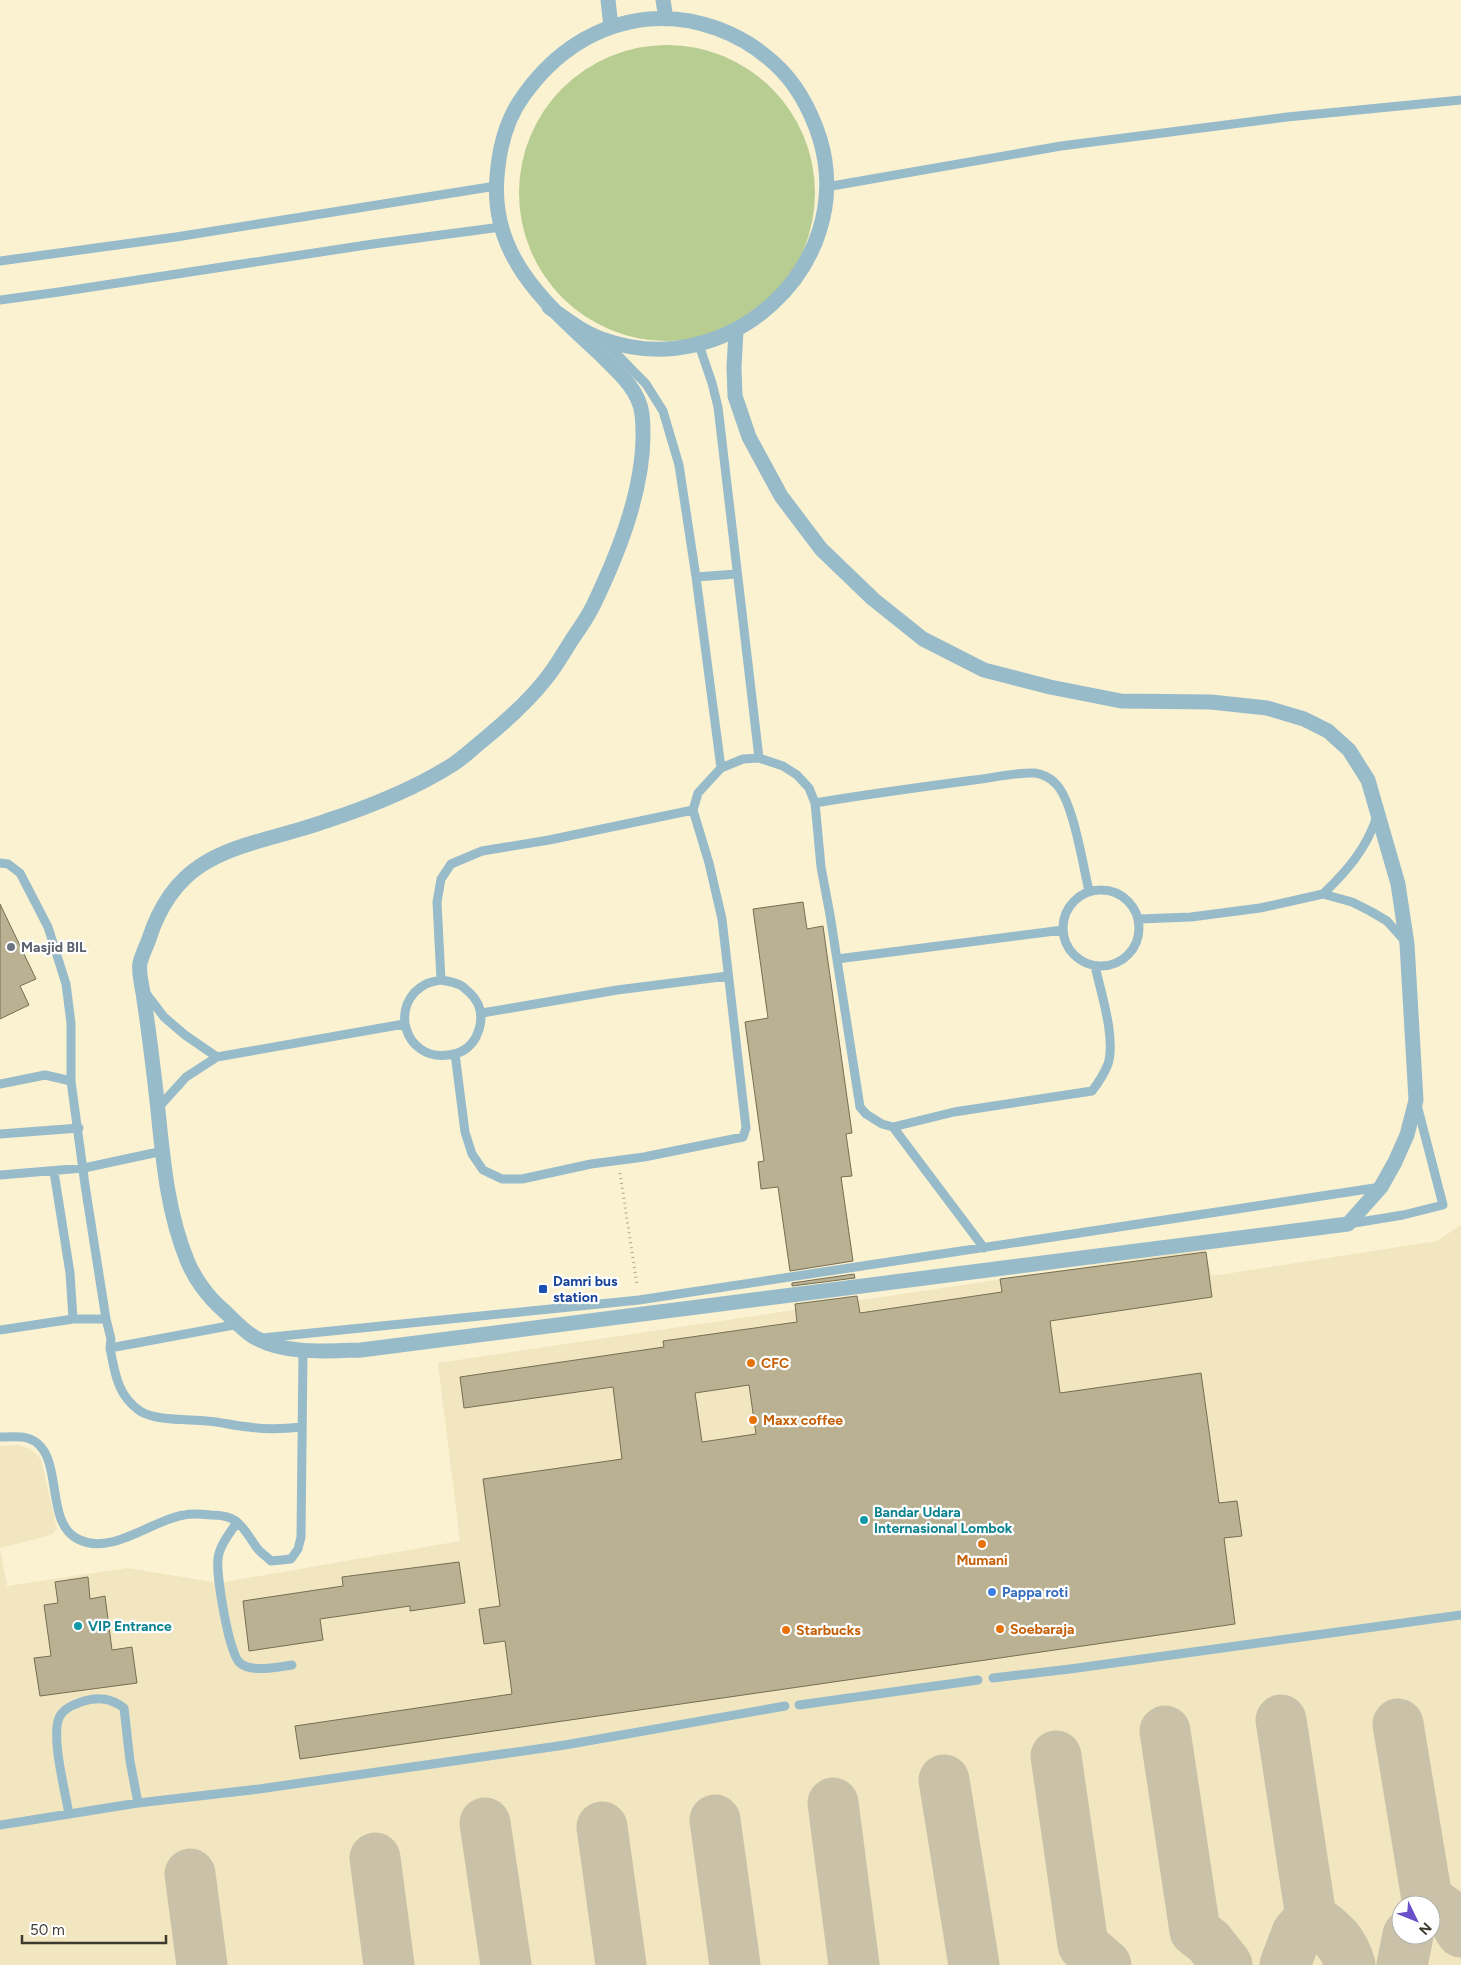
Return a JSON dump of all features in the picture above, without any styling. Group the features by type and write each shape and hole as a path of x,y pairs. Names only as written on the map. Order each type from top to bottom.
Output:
{"street":[{"path":"608,0 611,27"},
{"path":"663,0 666,19"},
{"path":"549,307 575,326 603,340 643,348 667,350 699,345 736,331 766,311 791,286 810,256 822,222 826,186 823,150 814,120 799,92 779,67 755,47 727,32 697,22 647,19 611,27 573,45 541,72 516,106 501,144 496,186 501,227 520,270 549,307 626,378 642,407 642,461 625,532 590,612 545,681 500,727 454,764 394,795 322,823 233,849 200,864 173,890 154,920 139,967 172,1217 189,1268 213,1301 255,1338 303,1352 361,1350 1348,1224 1381,1187 1395,1162 1407,1135 1416,1100 1408,944 1398,884 1368,780 1349,750 1328,731 1304,719 1267,708 1211,702 1121,701 1050,688 984,670 923,639 873,599 821,549 781,496 750,437 735,396 736,331"}],"lane":[{"path":"826,186 1071,145 1287,117 1461,100"},
{"path":"0,261 176,237 496,186"},
{"path":"0,300 373,244 501,227"},
{"path":"603,340 646,384 663,411 679,465 721,768"},
{"path":"699,345 718,407 759,758"},
{"path":"696,577 736,574"},
{"path":"455,1054 465,1132 472,1154 483,1170 502,1179 522,1179 591,1164 741,1139 746,1135 722,919 709,863 693,810 698,793 721,768 743,759 759,758 783,766 809,788 816,803 823,886 860,1107 866,1114 882,1124 893,1126 954,1112 1092,1091 1102,1078 1108,1062 1111,1042 1095,966"},
{"path":"816,803 1034,773 1044,776 1056,783 1064,794 1072,818 1089,891"},
{"path":"441,980 437,902 441,879 451,864 482,851 549,840 693,810"},
{"path":"1323,894 1343,875 1363,850 1372,832 1378,811"},
{"path":"0,863 8,864 20,873 48,927 66,984 71,1023 71,1081 106,1319 111,1339 110,1348 118,1385 128,1401 141,1412 157,1416 206,1420 280,1430 302,1428"},
{"path":"1110,890 1129,900 1139,919 1138,938 1129,954 1114,964 1095,966 1079,960 1067,947 1062,930 1065,914 1074,900 1089,891 1110,890"},
{"path":"1139,919 1191,917 1250,909 1323,894 1352,902 1370,911 1387,921 1408,944"},
{"path":"836,959 1062,930"},
{"path":"482,1013 617,990 728,976"},
{"path":"441,980 461,985 475,998 482,1013 480,1029 474,1041 464,1050 455,1054 437,1057 422,1052 411,1041 404,1024 405,1010 412,995 426,984 441,980"},
{"path":"143,989 164,1017 185,1035 217,1057"},
{"path":"158,1108 186,1078 217,1057 404,1024"},
{"path":"0,1084 45,1075 71,1081"},
{"path":"1348,1224 1403,1215 1443,1205 1416,1100"},
{"path":"893,1126 984,1248"},
{"path":"0,1134 79,1128"},
{"path":"0,1176 84,1168 163,1151"},
{"path":"54,1172 70,1273 73,1319"},
{"path":"255,1338 639,1300 1381,1187"},
{"path":"0,1330 73,1319 106,1319"},
{"path":"110,1348 240,1324"},
{"path":"0,1437 27,1438 41,1448 50,1464 59,1515 66,1530 76,1539 91,1544 107,1543 131,1537 184,1515 223,1516 236,1522 258,1549 272,1561 291,1558 298,1549 301,1518 303,1352"},
{"path":"236,1522 223,1544 218,1559 219,1583 232,1652 239,1663 250,1668 292,1665"},
{"path":"993,1678 1461,1615"},
{"path":"800,1705 978,1680"},
{"path":"69,1814 56,1731 59,1716 71,1705 86,1701 115,1700 124,1708 130,1761 138,1803"},
{"path":"0,1825 138,1803 259,1789 565,1745 785,1706"}],"path":[{"path":"618,1160 637,1285"}],"shaded area":[{"path":"1461,1225 1461,1965 0,1965 0,1548 7,1586 127,1568 219,1583 460,1541 438,1363 1205,1249 1212,1276 1437,1241"},
{"path":"18,1445 31,1449 41,1459 57,1529 51,1535 0,1548 0,1446"}],"green space":[{"path":"667,45 696,48 724,56 749,70 772,88 790,111 804,136 812,164 815,193 812,222 804,250 790,275 772,298 749,316 724,330 696,338 667,341 638,338 610,330 585,316 562,298 544,275 530,250 522,222 519,193 522,164 530,136 544,111 562,88 585,70 610,56 638,48"}],"building":[{"path":"803,902 807,929 823,926 852,1133 846,1134 852,1176 841,1177 853,1261 790,1271 778,1187 761,1189 758,1162 764,1161 745,1022 768,1018 753,909"},
{"name":"Masjid BIL","path":"0,904 36,979 20,986 29,1005 0,1019"},
{"name":"Bandar Udara Internasional Lombok","path":"1206,1252 1212,1297 1050,1321 1060,1393 1201,1373 1219,1503 1237,1501 1242,1536 1224,1538 1235,1624 300,1759 295,1726 512,1694 505,1641 484,1644 479,1609 500,1606 483,1479 622,1459 613,1387 464,1408 460,1377 664,1347 663,1341 797,1322 795,1304 857,1296 860,1313 1002,1292 1000,1279","holes":["749,1385 756,1434 702,1442 695,1393"]},
{"path":"854,1274 855,1278 792,1286 792,1283"},
{"path":"459,1562 465,1603 410,1611 410,1606 320,1619 323,1640 249,1651 243,1601 343,1586 342,1577"},
{"name":"VIP Entrance","path":"88,1577 90,1599 105,1596 112,1650 132,1647 137,1683 40,1696 34,1658 51,1656 44,1605 58,1603 55,1582"}],"taxiway":[{"path":"1281,1720 1311,1917 1297,1933 1285,1965"},
{"path":"1398,1724 1427,1899 1452,1917 1461,1932"},
{"path":"1165,1731 1195,1931 1209,1942 1227,1965"},
{"path":"1056,1756 1083,1945 1106,1965"},
{"path":"944,1780 974,1965"},
{"path":"833,1803 854,1965"},
{"path":"715,1820 735,1965"},
{"path":"485,1823 506,1965"},
{"path":"602,1827 621,1965"},
{"path":"375,1858 389,1965"},
{"path":"190,1874 202,1965"},
{"path":"1311,1917 1325,1927 1340,1943 1350,1965"},
{"path":"1402,1965 1406,1945"}],"place":[{"name":"Masjid BIL","path":"11,947"},
{"name":"Damri bus station","path":"543,1289"},
{"name":"CFC","path":"751,1363"},
{"name":"Maxx coffee","path":"753,1420"},
{"name":"Bandar Udara Internasional Lombok","path":"864,1520"},
{"name":"Mumani","path":"982,1544"},
{"name":"Pappa roti","path":"992,1592"},
{"name":"VIP Entrance","path":"78,1626"},
{"name":"Soebaraja","path":"1000,1629"},
{"name":"Starbucks","path":"786,1630"}]}
